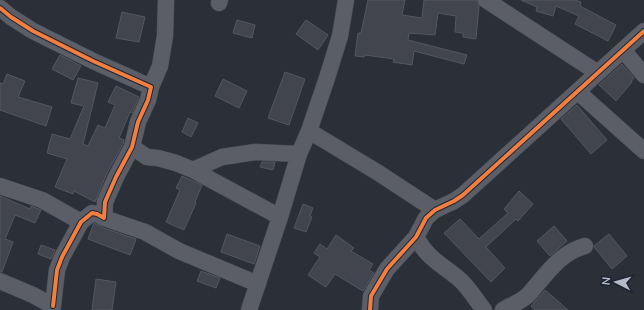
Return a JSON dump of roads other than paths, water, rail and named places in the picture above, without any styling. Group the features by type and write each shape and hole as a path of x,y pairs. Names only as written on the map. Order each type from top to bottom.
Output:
{"street":[{"path":"104,218 105,202 132,147 138,122 148,100 151,87 160,66 165,36 166,0"},
{"path":"249,310 299,154 309,132 340,36 346,0"},
{"path":"486,0 598,73"},
{"path":"0,8 10,17 32,31 151,87"},
{"path":"370,310 371,296 387,269 416,237 426,218 435,210 463,195 644,31"},
{"path":"623,50 644,75"},
{"path":"578,92 644,151"},
{"path":"309,132 377,172 435,210"},
{"path":"132,147 147,157 170,161 193,170 280,217"},
{"path":"193,170 222,157 255,152 299,154"},
{"path":"0,186 42,200 81,222"},
{"path":"0,281 34,295 53,308 59,263 75,231 81,222 92,213 144,232 179,251 258,284"},
{"path":"416,237 421,248 433,260 460,279 484,310"},
{"path":"503,310 528,295 550,269 575,249 585,246"}]}
